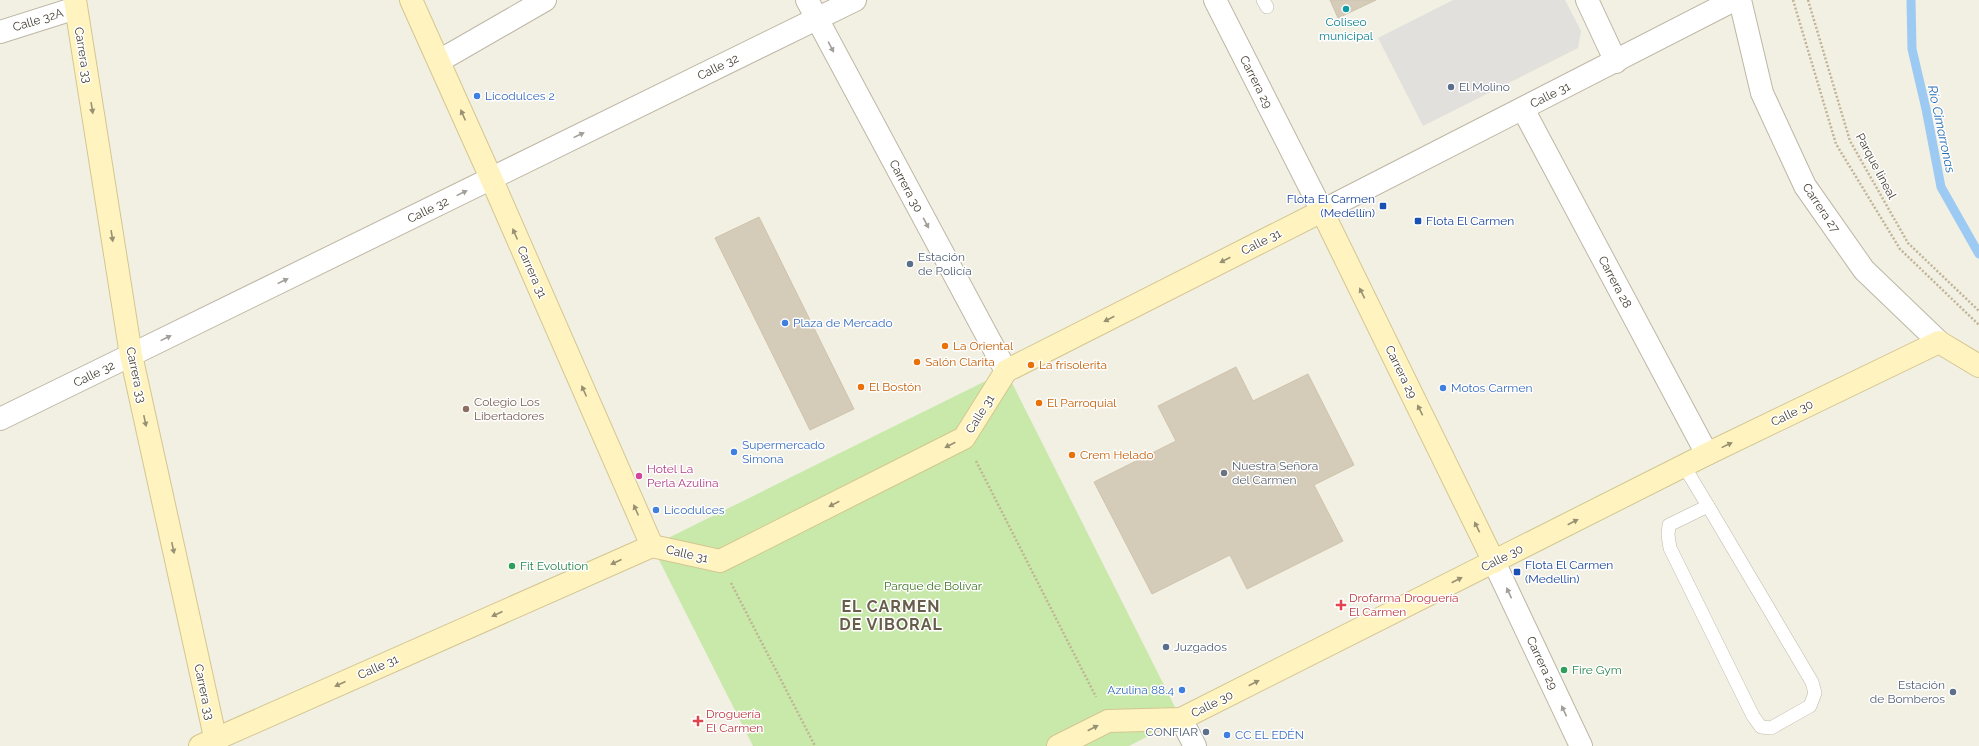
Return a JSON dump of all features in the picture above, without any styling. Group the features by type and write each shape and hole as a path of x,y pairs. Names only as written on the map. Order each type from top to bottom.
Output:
{"main road":[{"name":"Carrera 31","path":"411,0 491,178 652,546"},
{"name":"Carrera 33","path":"76,4 131,355 211,744"},
{"name":"Calle 31","path":"211,744 652,546 720,561 964,438 1006,371 1322,211"},
{"name":"Carrera 29","path":"1322,211 1494,562"},
{"name":"Carrera 27","path":"1939,342 1979,366"},
{"name":"Calle 30","path":"1058,746 1108,721 1181,719 1707,454 1939,342"}],"street":[{"path":"439,61 545,0"},
{"name":"Calle 32","path":"0,419 491,178 812,10 855,0"},
{"name":"Carrera 29","path":"1215,0 1322,211"},
{"path":"1587,0 1616,62"},
{"name":"Calle 31","path":"1322,211 1616,62 1734,0"},
{"name":"Carrera 27","path":"1740,0 1762,92 1805,186 1864,270 1939,342"},
{"name":"Calle 32A","path":"0,32 76,4"},
{"name":"Carrera 30","path":"812,10 1006,371"},
{"name":"Carrera 28","path":"1523,109 1707,454"},
{"name":"Carrera 29","path":"1494,562 1581,746"},
{"path":"1181,719 1195,746"}],"lane":[{"path":"1684,466 1708,506 1812,682 1815,693 1810,706 1771,728 1761,727 1753,716 1670,548 1668,534 1669,526 1708,506"}],"path":[{"path":"1793,0 1836,144 1900,249 1979,325"},
{"name":"Parque lineal","path":"1808,0 1850,141 1908,243 1979,311"},
{"path":"964,438 1108,721"},
{"path":"720,561 814,746"}],"green space":[{"name":"Parque de Bolívar","path":"1006,371 1181,719 1129,746 753,746 652,546"}],"shaded area":[{"name":"El Molino","path":"1453,0 1565,0 1581,31 1578,48 1423,126 1378,38"}],"building":[{"name":"Coliseo municipal","path":"1330,0 1376,0 1338,18"},
{"name":"Plaza de Mercado","path":"759,217 854,409 810,430 715,238"},
{"name":"Nuestra Señora del Carmen","path":"1236,367 1253,401 1308,374 1354,465 1314,485 1343,541 1247,589 1230,555 1152,594 1094,482 1176,441 1158,406"}],"waterway":[{"name":"Río Cimarronas","path":"1911,0 1912,49 1926,109 1941,187 1979,254"}],"place":[{"name":"Coliseo municipal","path":"1346,9"},
{"name":"El Molino","path":"1451,87"},
{"name":"Licodulces 2","path":"477,96"},
{"name":"Flota El Carmen (Medellín)","path":"1383,206"},
{"name":"Flota El Carmen","path":"1418,221"},
{"name":"Estación de Policía","path":"910,264"},
{"name":"Plaza de Mercado","path":"785,323"},
{"name":"La Oriental","path":"945,346"},
{"name":"Salón Clarita","path":"917,362"},
{"name":"La frisolerita","path":"1031,365"},
{"name":"El Bostón","path":"861,387"},
{"name":"Motos Carmen","path":"1443,388"},
{"name":"El Parroquial","path":"1039,403"},
{"name":"Colegio Los Libertadores","path":"466,409"},
{"name":"Supermercado Simona","path":"734,452"},
{"name":"Crem Helado","path":"1072,455"},
{"name":"Nuestra Señora del Carmen","path":"1224,473"},
{"name":"Hotel La Perla Azulina","path":"639,476"},
{"name":"Licodulces","path":"656,510"},
{"name":"Fit Evolution","path":"512,566"},
{"name":"Flota El Carmen (Medellin)","path":"1517,572"},
{"name":"Drofarma Droguería El Carmen","path":"1341,605"},
{"name":"Juzgados","path":"1166,647"},
{"name":"Fire Gym","path":"1564,670"},
{"name":"Azulina 88.4","path":"1182,690"},
{"name":"Estación de Bomberos","path":"1953,692"},
{"name":"Droguería El Carmen","path":"698,721"},
{"name":"CONFIAR","path":"1206,732"},
{"name":"CC EL EDÉN","path":"1227,735"}],"district":[{"name":"EL CARMEN DE VIBORAL","path":"891,615"}]}
